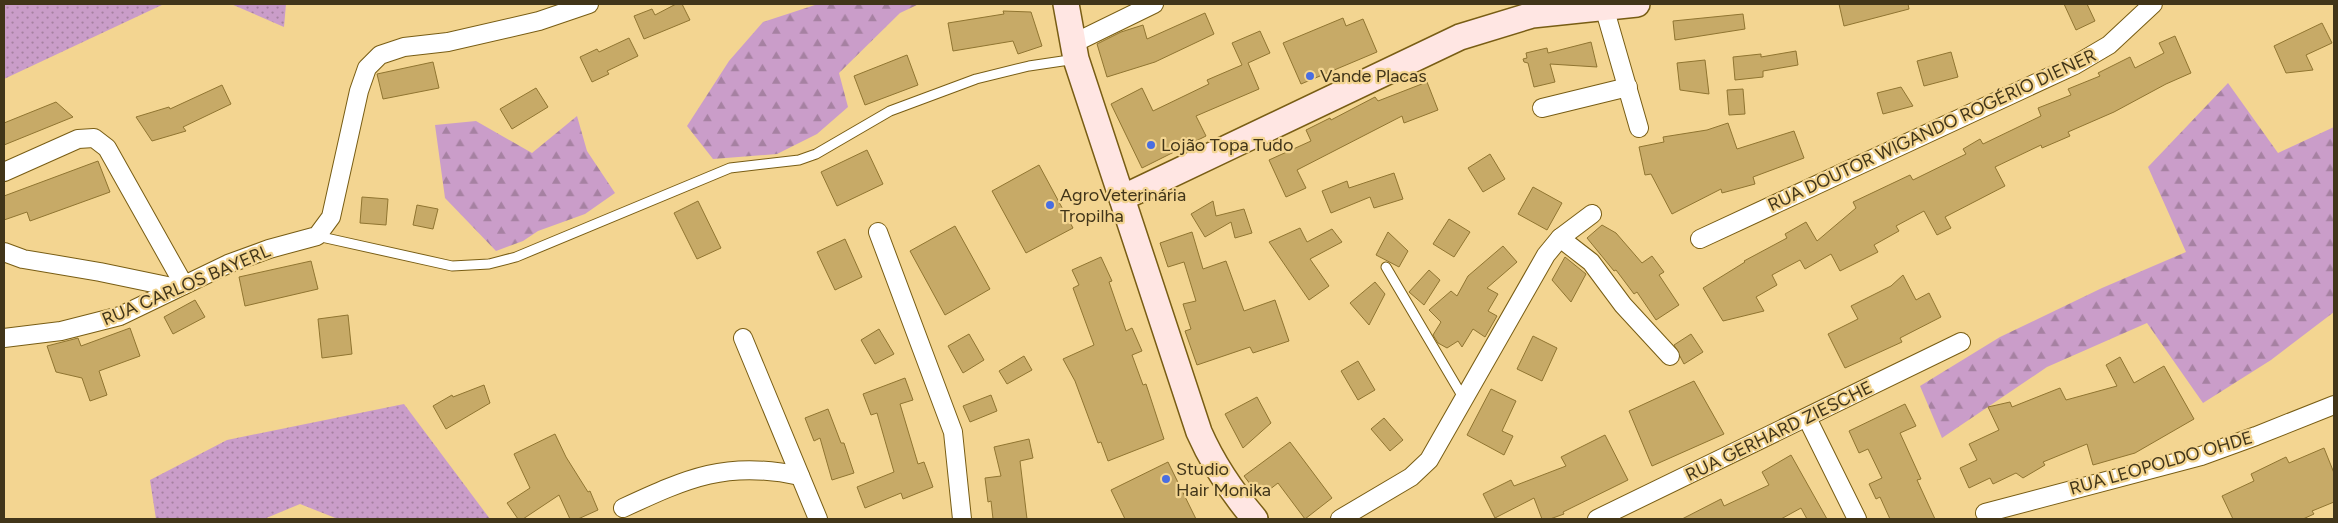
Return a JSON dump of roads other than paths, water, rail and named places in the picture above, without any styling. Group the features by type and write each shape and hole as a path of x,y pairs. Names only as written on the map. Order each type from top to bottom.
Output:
{"main road":[{"path":"1066,4 1074,52 1199,432 1223,478 1256,519"},
{"path":"1122,198 1460,37 1532,15 1637,4"}],"street":[{"path":"317,236 331,217 358,91 367,68 380,55 404,47 448,42 540,21 590,4"},
{"path":"1074,52 1154,4"},
{"name":"RUA DOUTOR WIGANDO ROGÉRIO DIENER","path":"1700,239 2075,64 2109,45 2153,4"},
{"path":"1604,7 1639,128"},
{"path":"1542,108 1628,87"},
{"path":"4,172 78,139 94,138 107,148 180,286"},
{"path":"1340,519 1400,484 1419,470 1436,450 1536,270 1560,238 1592,214"},
{"path":"878,232 951,426 962,519"},
{"name":"RUA CARLOS BAYERL","path":"4,338 89,326 120,316 180,286 269,249 317,236"},
{"path":"1560,238 1591,262 1623,305 1670,356"},
{"path":"4,252 22,259 180,286"},
{"path":"743,338 818,519"},
{"name":"RUA GERHARD ZIESCHE","path":"1597,519 1961,342"},
{"name":"RUA LEOPOLDO OHDE","path":"1985,513 2200,456 2334,405"},
{"path":"1807,418 1857,519"},
{"path":"623,508 687,479 726,470 759,469 800,476"}],"lane":[{"path":"317,236 452,266 489,264 516,257 730,168 799,160 816,154 890,111 968,82 1074,52"},
{"path":"1386,267 1464,399"}],"place":[{"name":"Vande Placas","path":"1310,76"},
{"name":"Lojão Topa Tudo","path":"1151,145"},
{"name":"AgroVeterinária Tropilha","path":"1050,205"},
{"name":"Studio Hair Monika","path":"1166,479"}]}
